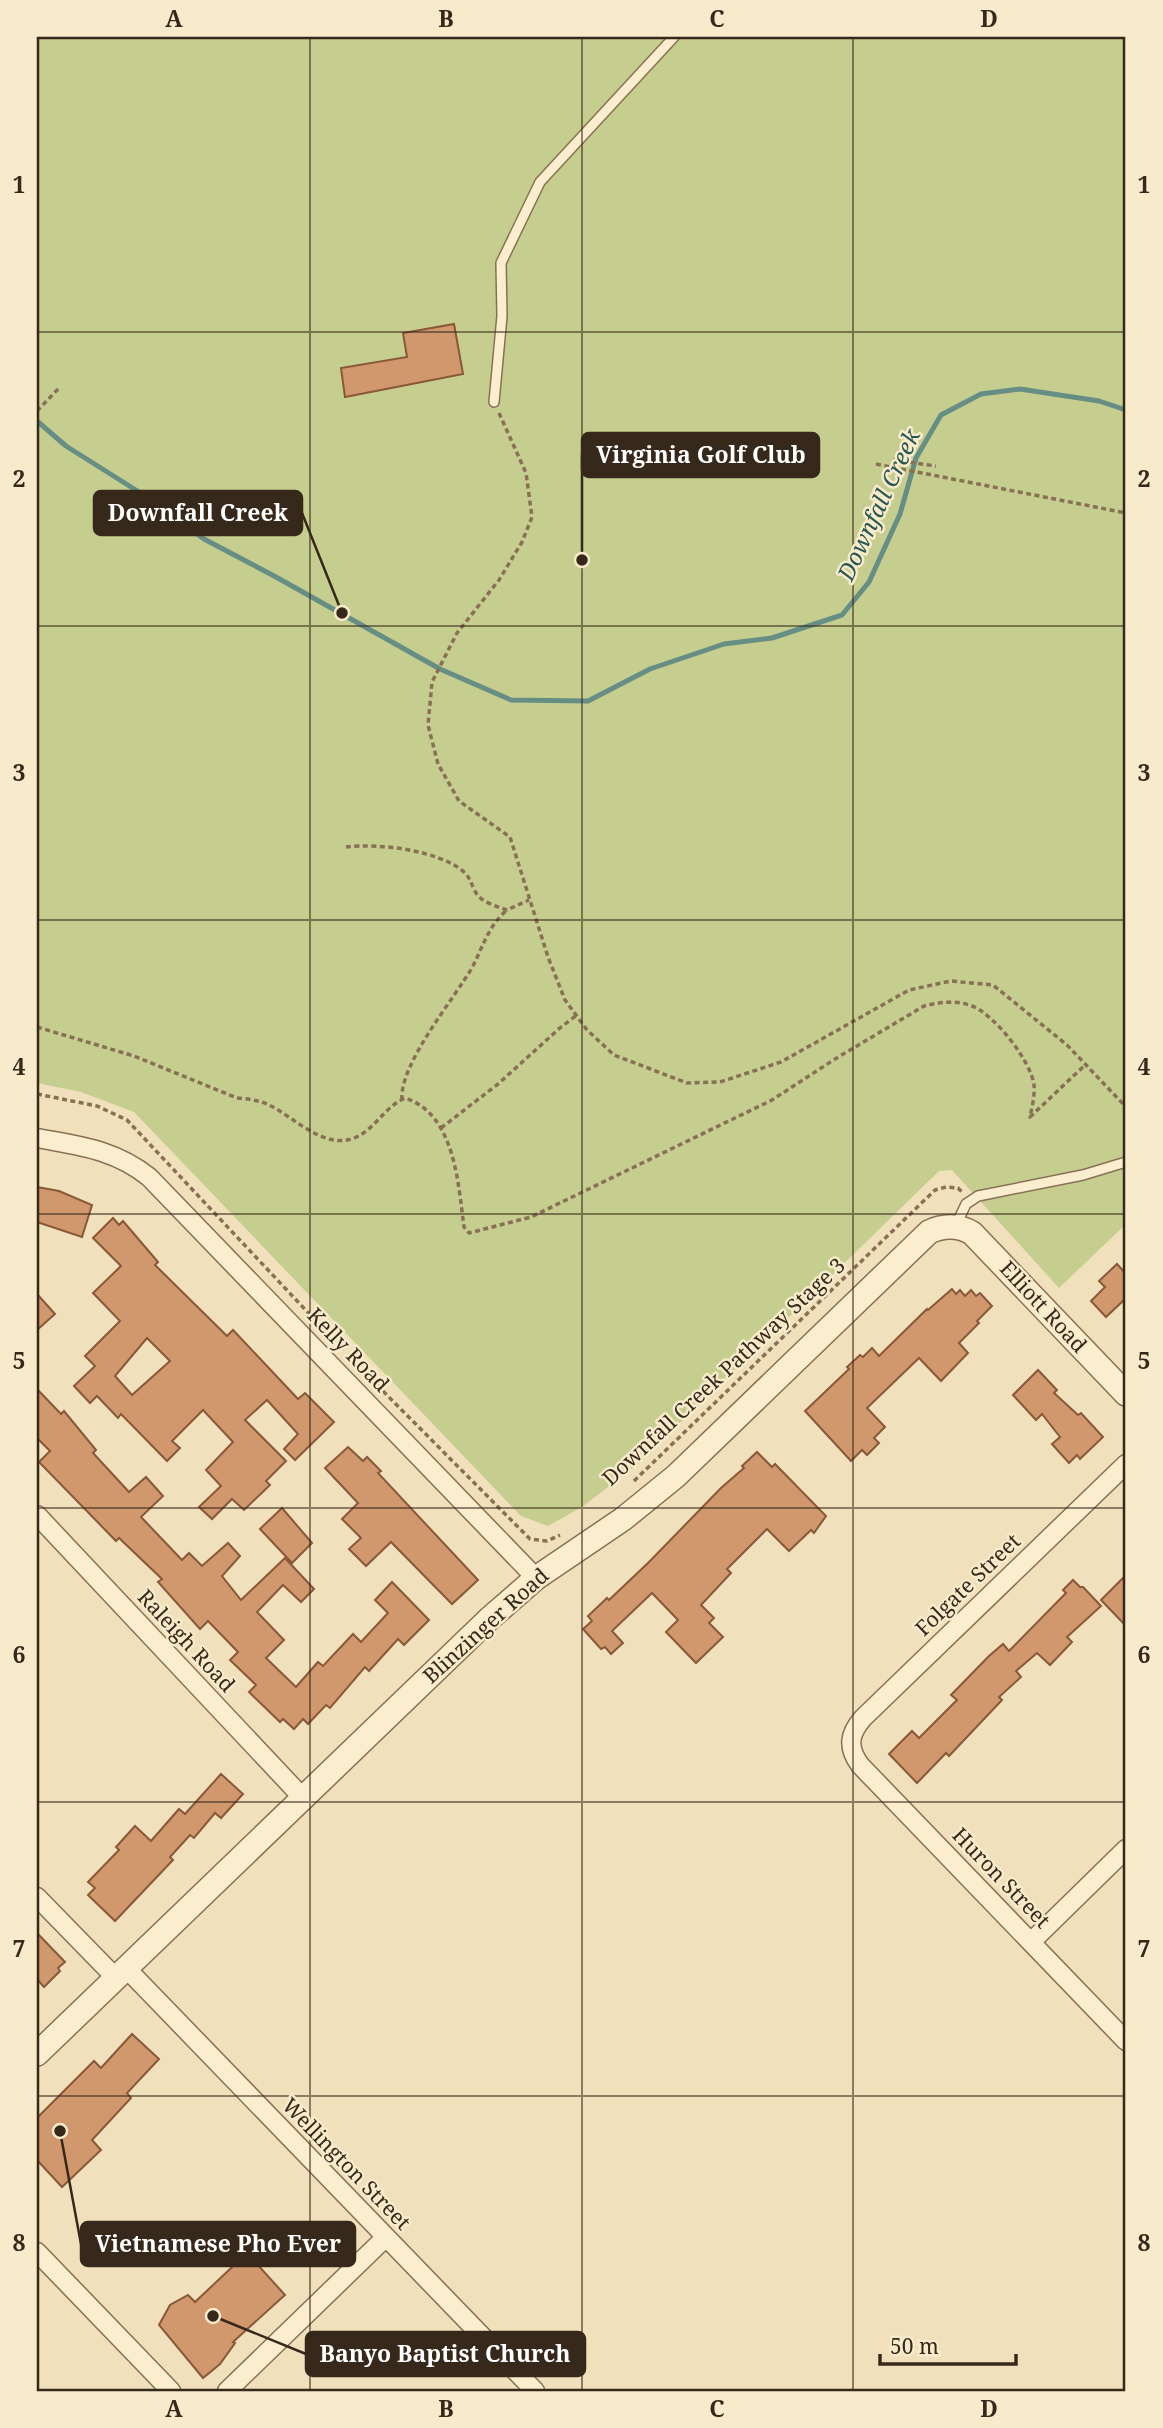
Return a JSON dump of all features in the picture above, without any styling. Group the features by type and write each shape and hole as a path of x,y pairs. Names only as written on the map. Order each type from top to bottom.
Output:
{"street":[{"name":"Kelly Road","path":"37,1138 123,1158 149,1177 536,1578"},
{"name":"Blinzinger Road","path":"37,2054 489,1619 536,1578 623,1519 676,1476 923,1235 936,1228 955,1226"},
{"name":"Elliott Road","path":"955,1226 976,1237 1126,1394"},
{"name":"Folgate Street","path":"850,1743 853,1732 863,1718 1126,1464"},
{"name":"Raleigh Road","path":"37,1515 303,1798"},
{"name":"Huron Street","path":"850,1743 860,1765 1126,2041"},
{"path":"1031,1942 1126,1849"},
{"name":"Wellington Street","path":"37,1897 121,1973 535,2391"},
{"path":"227,2391 385,2238"},
{"path":"37,2252 172,2391"}],"lane":[{"path":"494,402 502,316 501,263 540,182 674,37"},
{"path":"955,1226 966,1204 978,1196 1083,1175 1126,1162"}],"path":[{"path":"37,411 59,388"},
{"path":"494,402 526,473 533,517 522,542 499,580 457,633 432,682 428,725 438,764 459,801 510,837 548,957 565,1000 587,1030 614,1055 687,1083 720,1082 781,1062 909,990 951,981 993,985 1067,1045 1126,1107"},
{"path":"894,460 936,466"},
{"path":"876,464 1126,513"},
{"path":"346,847 363,845 418,852 439,858 464,872 476,893 485,901 507,910"},
{"path":"402,1100 401,1091 407,1072 472,966 496,919 507,910 530,899"},
{"path":"37,1027 134,1056 237,1098 255,1100 335,1141 350,1140 364,1133 393,1104 405,1098 418,1102 437,1119 441,1128 461,1191 464,1227 469,1233 531,1217 772,1100 924,1006 940,1002 955,1003 973,1006 987,1015 1024,1057 1031,1070 1034,1087 1030,1117 1086,1065"},
{"path":"441,1128 498,1084 577,1016"},
{"path":"37,1094 97,1106 127,1120 339,1346"},
{"name":"Downfall Creek Pathway Stage 3","path":"627,1488 935,1191 946,1187 958,1188 971,1200"},
{"path":"359,1366 530,1539 547,1541 564,1533"}],"green space":[{"path":"37,37 1126,37 1126,1224 1059,1288 952,1170 939,1171 638,1464 582,1507 548,1526 521,1516 134,1112 81,1092 37,1083"}],"building":[{"path":"454,324 463,374 345,397 341,368 407,357 403,333"},
{"path":"37,1187 59,1191 92,1205 82,1237 37,1222"},
{"path":"113,1218 119,1225 123,1221 158,1262 155,1265 227,1336 233,1330 298,1399 305,1393 334,1422 295,1460 284,1449 298,1434 267,1400 245,1420 286,1461 266,1481 270,1485 244,1510 232,1499 212,1519 199,1507 221,1486 206,1470 233,1442 203,1410 172,1441 180,1448 167,1461 121,1414 118,1418 97,1396 90,1403 74,1386 95,1366 85,1356 120,1321 93,1293 121,1266 93,1238","holes":["147,1338 170,1361 132,1395 115,1376"]},
{"path":"1117,1264 1126,1274 1126,1298 1106,1317 1091,1301 1105,1287 1099,1281"},
{"path":"952,1289 956,1294 960,1290 965,1296 971,1290 976,1296 980,1293 992,1306 959,1343 968,1353 941,1381 919,1358 867,1408 885,1427 874,1438 879,1443 867,1455 862,1450 851,1461 805,1411 860,1355 863,1357 872,1348 879,1356 927,1309"},
{"path":"37,1294 55,1314 37,1330"},
{"path":"1038,1370 1057,1390 1054,1393 1078,1415 1081,1413 1103,1437 1080,1459 1077,1455 1069,1463 1052,1444 1060,1437 1042,1414 1036,1420 1013,1395"},
{"path":"37,1389 61,1414 64,1411 96,1450 93,1453 129,1492 146,1477 163,1496 141,1517 182,1560 189,1553 202,1566 228,1543 240,1556 222,1576 241,1600 285,1558 314,1589 301,1602 283,1585 257,1612 284,1640 266,1658 296,1687 318,1662 323,1666 353,1634 361,1642 388,1613 375,1600 392,1582 429,1620 404,1645 398,1639 369,1671 365,1667 330,1708 326,1705 308,1724 303,1719 294,1729 283,1719 280,1722 249,1692 256,1685 230,1660 238,1652 208,1621 200,1629 158,1582 162,1579 119,1538 116,1541 39,1462 50,1451 37,1438"},
{"path":"348,1447 363,1461 367,1457 381,1471 378,1473 478,1580 452,1604 391,1542 366,1566 349,1549 361,1538 342,1519 358,1503 325,1468"},
{"path":"757,1452 772,1467 775,1464 826,1516 814,1533 811,1530 789,1551 767,1529 727,1569 731,1573 701,1605 714,1618 709,1623 723,1637 696,1663 666,1632 678,1620 652,1593 612,1631 623,1643 611,1654 605,1647 601,1649 583,1629 592,1621 588,1616 649,1562"},
{"path":"282,1508 312,1543 292,1563 260,1529"},
{"path":"1126,1575 1126,1626 1101,1600"},
{"path":"1073,1580 1101,1606 1067,1637 1072,1642 1050,1665 1037,1653 1016,1671 1021,1677 999,1697 1002,1700 949,1756 946,1753 917,1783 889,1754 912,1731 919,1738 957,1700 951,1695 989,1656 1003,1644 1009,1651 1066,1593 1063,1590"},
{"path":"221,1774 243,1794 221,1818 215,1813 194,1838 190,1835 170,1857 173,1860 115,1921 88,1895 95,1888 88,1882 119,1850 116,1847 135,1826 151,1841 179,1809 185,1814"},
{"path":"37,1933 65,1962 44,1987 37,1979"},
{"path":"132,2034 159,2059 127,2093 131,2098 92,2140 101,2150 62,2187 37,2160 37,2118 94,2061 101,2068"},
{"path":"247,2253 285,2295 233,2342 235,2343 220,2364 203,2378 159,2325 170,2305 188,2295 195,2302"}],"waterway":[{"name":"Downfall Creek","path":"37,421 66,446 158,504 204,539 440,669 511,700 588,701 650,669 724,644 772,638 842,615 869,582 900,514 916,458 941,415 981,394 1020,389 1099,401 1126,410"}],"place":[{"name":"Virginia Golf Club","path":"582,560"},
{"name":"Downfall Creek","path":"342,613"},
{"name":"Vietnamese Pho Ever","path":"60,2131"},
{"name":"Banyo Baptist Church","path":"213,2316"}]}
